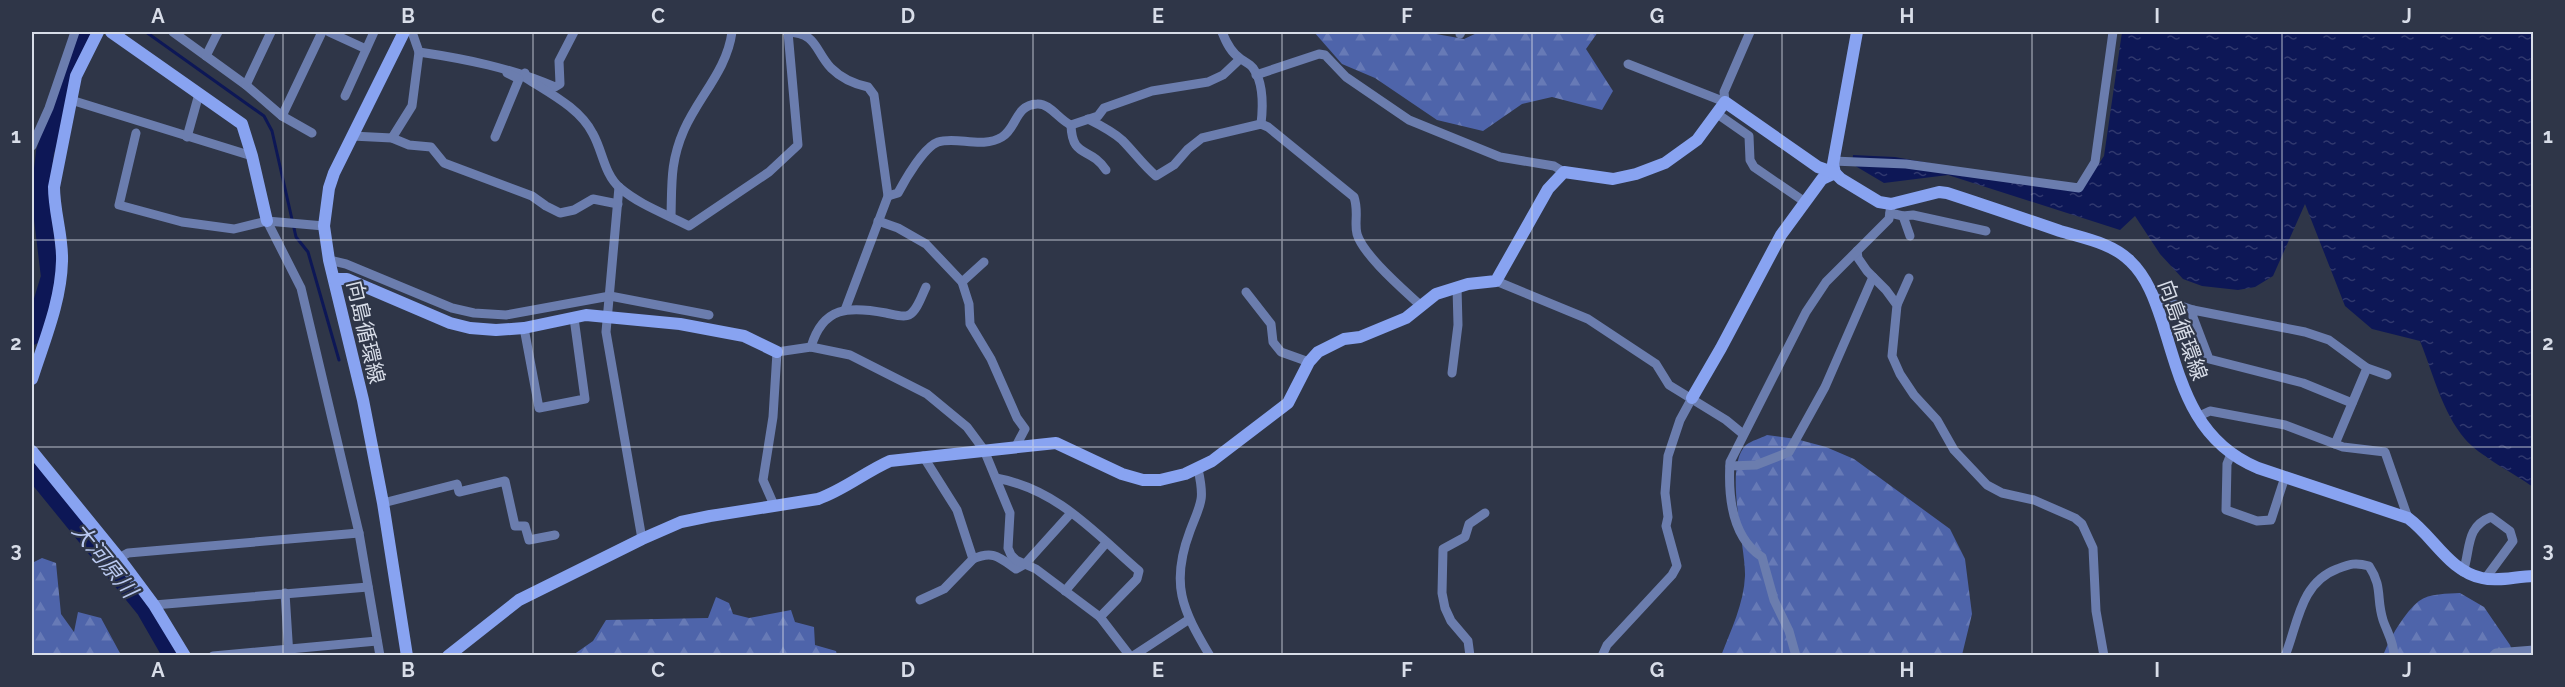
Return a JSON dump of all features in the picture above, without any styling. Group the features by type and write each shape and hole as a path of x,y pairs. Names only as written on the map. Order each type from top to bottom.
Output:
{"street":[{"path":"32,146 49,108 75,32"},
{"path":"32,379 59,293 63,259 54,203 54,187 76,76 98,32"},
{"path":"111,32 242,124 273,222 301,288 359,533 380,656"},
{"path":"173,32 246,85 282,116 312,133"},
{"path":"206,56 218,32"},
{"path":"246,85 271,32"},
{"path":"282,116 322,32"},
{"path":"329,32 366,49"},
{"path":"345,96 374,32"},
{"name":"向島循環線","path":"404,32 352,136 329,188 324,226 334,279 363,400 383,503 407,656"},
{"path":"392,138 412,106 419,52 412,32"},
{"path":"419,52 470,59 478,64 525,74 555,87 560,84 559,61 574,32"},
{"path":"671,216 672,166 684,130 724,64 732,32"},
{"path":"525,74 526,78 566,103 593,133 608,172 619,187 654,209 689,226 769,172 798,145 788,32 799,32 809,37 830,67 854,84 868,87 874,94 888,196 845,310"},
{"path":"1222,32 1240,59 1252,66 1256,75 1263,100 1261,124"},
{"path":"1256,75 1319,54 1325,55 1346,77 1409,120 1500,157 1554,166 1564,172 1613,179 1665,163 1697,140 1725,102 1724,92 1750,32"},
{"path":"1602,656 1607,645 1672,575 1677,566 1666,526 1668,517 1665,493 1668,456 1680,420 1781,235 1822,179 1834,167 1857,32"},
{"path":"1628,64 1725,102 1818,167 1906,164 2079,188 2095,162 2113,32"},
{"path":"888,196 898,192 907,176 928,150 938,142 986,142 1003,136 1022,109 1036,103 1046,105 1062,121 1071,125 1098,116 1104,108 1152,92 1208,82 1223,75 1240,59"},
{"path":"495,137 519,79 503,71 502,68"},
{"path":"61,69 76,76"},
{"path":"187,137 199,94"},
{"path":"71,100 252,156"},
{"path":"1716,113 1749,136 1750,160 1754,167 1805,202"},
{"path":"1088,119 1111,131 1122,140 1141,164 1156,176 1173,165 1203,138 1261,124 1268,127 1354,197 1358,208 1357,234 1376,264 1420,305"},
{"path":"1071,125 1071,140 1075,147 1099,159 1106,170"},
{"path":"136,133 119,205 182,222 234,229 273,222 324,226"},
{"path":"352,136 392,138 410,146 431,147 444,163 532,196 560,213 574,210 593,199 618,204"},
{"path":"1834,167 1840,179 1903,216 1912,214 1986,231"},
{"path":"1496,281 1548,189 1564,172"},
{"path":"619,187 606,332 642,539"},
{"name":"向島循環線","path":"1890,209 1939,192 1947,193 2114,249 2139,270 2154,297 2187,399 2197,417 2218,443 2231,454 2258,468 2408,518 2421,528 2448,560 2463,572 2485,579 2534,576"},
{"path":"1796,656 1789,631 1774,600 1762,557 1741,535 1735,522 1729,483 1730,466 1743,434 1806,312 1826,282 1889,219 1890,209"},
{"path":"1903,216 1910,236"},
{"path":"878,221 898,228 926,244 962,282 969,304 970,324 990,359 1013,411 1025,429 1016,446"},
{"path":"1857,251 1858,258 1896,305"},
{"path":"330,260 346,264 452,308 474,313 506,315 610,296 709,315"},
{"path":"962,282 984,262"},
{"path":"1730,466 1756,465 1789,452 1825,387 1873,277"},
{"path":"1909,278 1896,305 1892,356 1900,374 1914,395 1937,420 1954,450 1987,485 2002,493 2034,500 2075,518 2082,524 2093,548 2097,611 2104,656"},
{"path":"334,279 347,279 450,323 496,330 524,328 586,315 680,324 744,336 777,352 811,347 850,355 927,394 967,427 984,450 1010,513 1008,548 1016,560 1065,591 1100,617 1132,656 1188,620"},
{"path":"448,656 519,600 642,539 681,522 818,499 835,493 890,461 1056,443 1122,474 1143,480 1160,480 1198,470 1288,403 1309,362 1318,352 1344,339 1360,337 1406,318 1436,294 1457,287 1496,281 1588,319 1656,363 1669,385 1726,420 1743,434"},
{"path":"811,347 824,318 832,313 845,310 905,317 912,314 926,287"},
{"path":"1452,373 1458,325 1457,287"},
{"path":"1245,292 1271,324 1273,342 1281,352 1309,362"},
{"path":"2154,297 2193,310 2305,332 2329,340 2367,368 2387,375"},
{"path":"2193,310 2193,317 2209,359 2302,383 2352,403"},
{"path":"524,328 539,408 585,399 574,318"},
{"path":"774,505 763,480 773,417 777,352"},
{"path":"2334,444 2367,368"},
{"path":"2197,417 2210,411 2274,423 2343,447 2385,452 2408,518"},
{"path":"32,451 119,558 154,605 185,656"},
{"path":"2231,454 2227,464 2226,510 2257,521 2271,520 2285,477"},
{"path":"923,456 957,510 973,559"},
{"path":"1198,470 1203,492 1201,508 1190,530 1181,561 1179,582 1188,620 1210,656"},
{"path":"996,478 1018,482 1055,499 1139,571 1137,579 1100,617"},
{"path":"383,503 457,484 459,492 506,481 515,526 525,525 529,540 555,535"},
{"path":"920,600 944,589 973,559 986,553 995,555 1016,569 1025,564 1071,513"},
{"path":"1470,656 1468,641 1451,621 1445,608 1442,593 1443,549 1465,537 1469,524 1485,513"},
{"path":"2463,572 2471,533 2479,522 2491,517 2510,531 2513,541 2485,579"},
{"path":"119,558 128,552 359,533"},
{"path":"1065,591 1106,543"},
{"path":"2284,656 2303,603 2315,582 2330,572 2354,562 2369,566 2378,580 2382,618 2394,647 2394,656"},
{"path":"154,605 368,587"},
{"path":"285,593 288,652"},
{"path":"213,656 288,652 377,641"},
{"path":"2493,656 2496,653 2534,650"}],"green space":[{"path":"1314,32 1425,32 1464,39 1479,32 1598,32 1586,49 1613,91 1602,110 1552,97 1522,104 1483,131 1437,120 1375,78 1342,64"},
{"path":"1767,435 1796,439 1826,447 1854,459 1950,529 1965,559 1972,614 1962,655 1721,656 1740,606 1745,576 1736,488 1739,456 1746,445"},
{"path":"42,558 56,563 61,614 74,632 78,612 101,618 121,655 32,655 32,563"},
{"path":"2460,593 2484,607 2510,645 2514,655 2383,656 2398,626 2419,601 2433,595"},
{"path":"716,597 729,603 733,614 749,618 791,610 795,622 814,627 815,645 836,651 837,655 573,655 593,641 606,620 708,618"}],"water":[{"path":"2122,32 2533,32 2533,487 2487,458 2465,439 2444,405 2420,341 2372,329 2345,306 2305,204 2273,276 2255,287 2238,290 2202,286 2183,279 2160,254 2135,216 2120,230 1948,175 1884,183 1852,164 1853,155 1895,157 2076,189 2083,187 2104,156"}],"waterway":[{"name":"大河原川","path":"32,336 50,277 40,194 45,152 83,32"},
{"path":"146,32 264,116 272,131 296,237 308,252 339,360"},
{"name":"大河原川","path":"32,470 145,609 172,656"}]}
